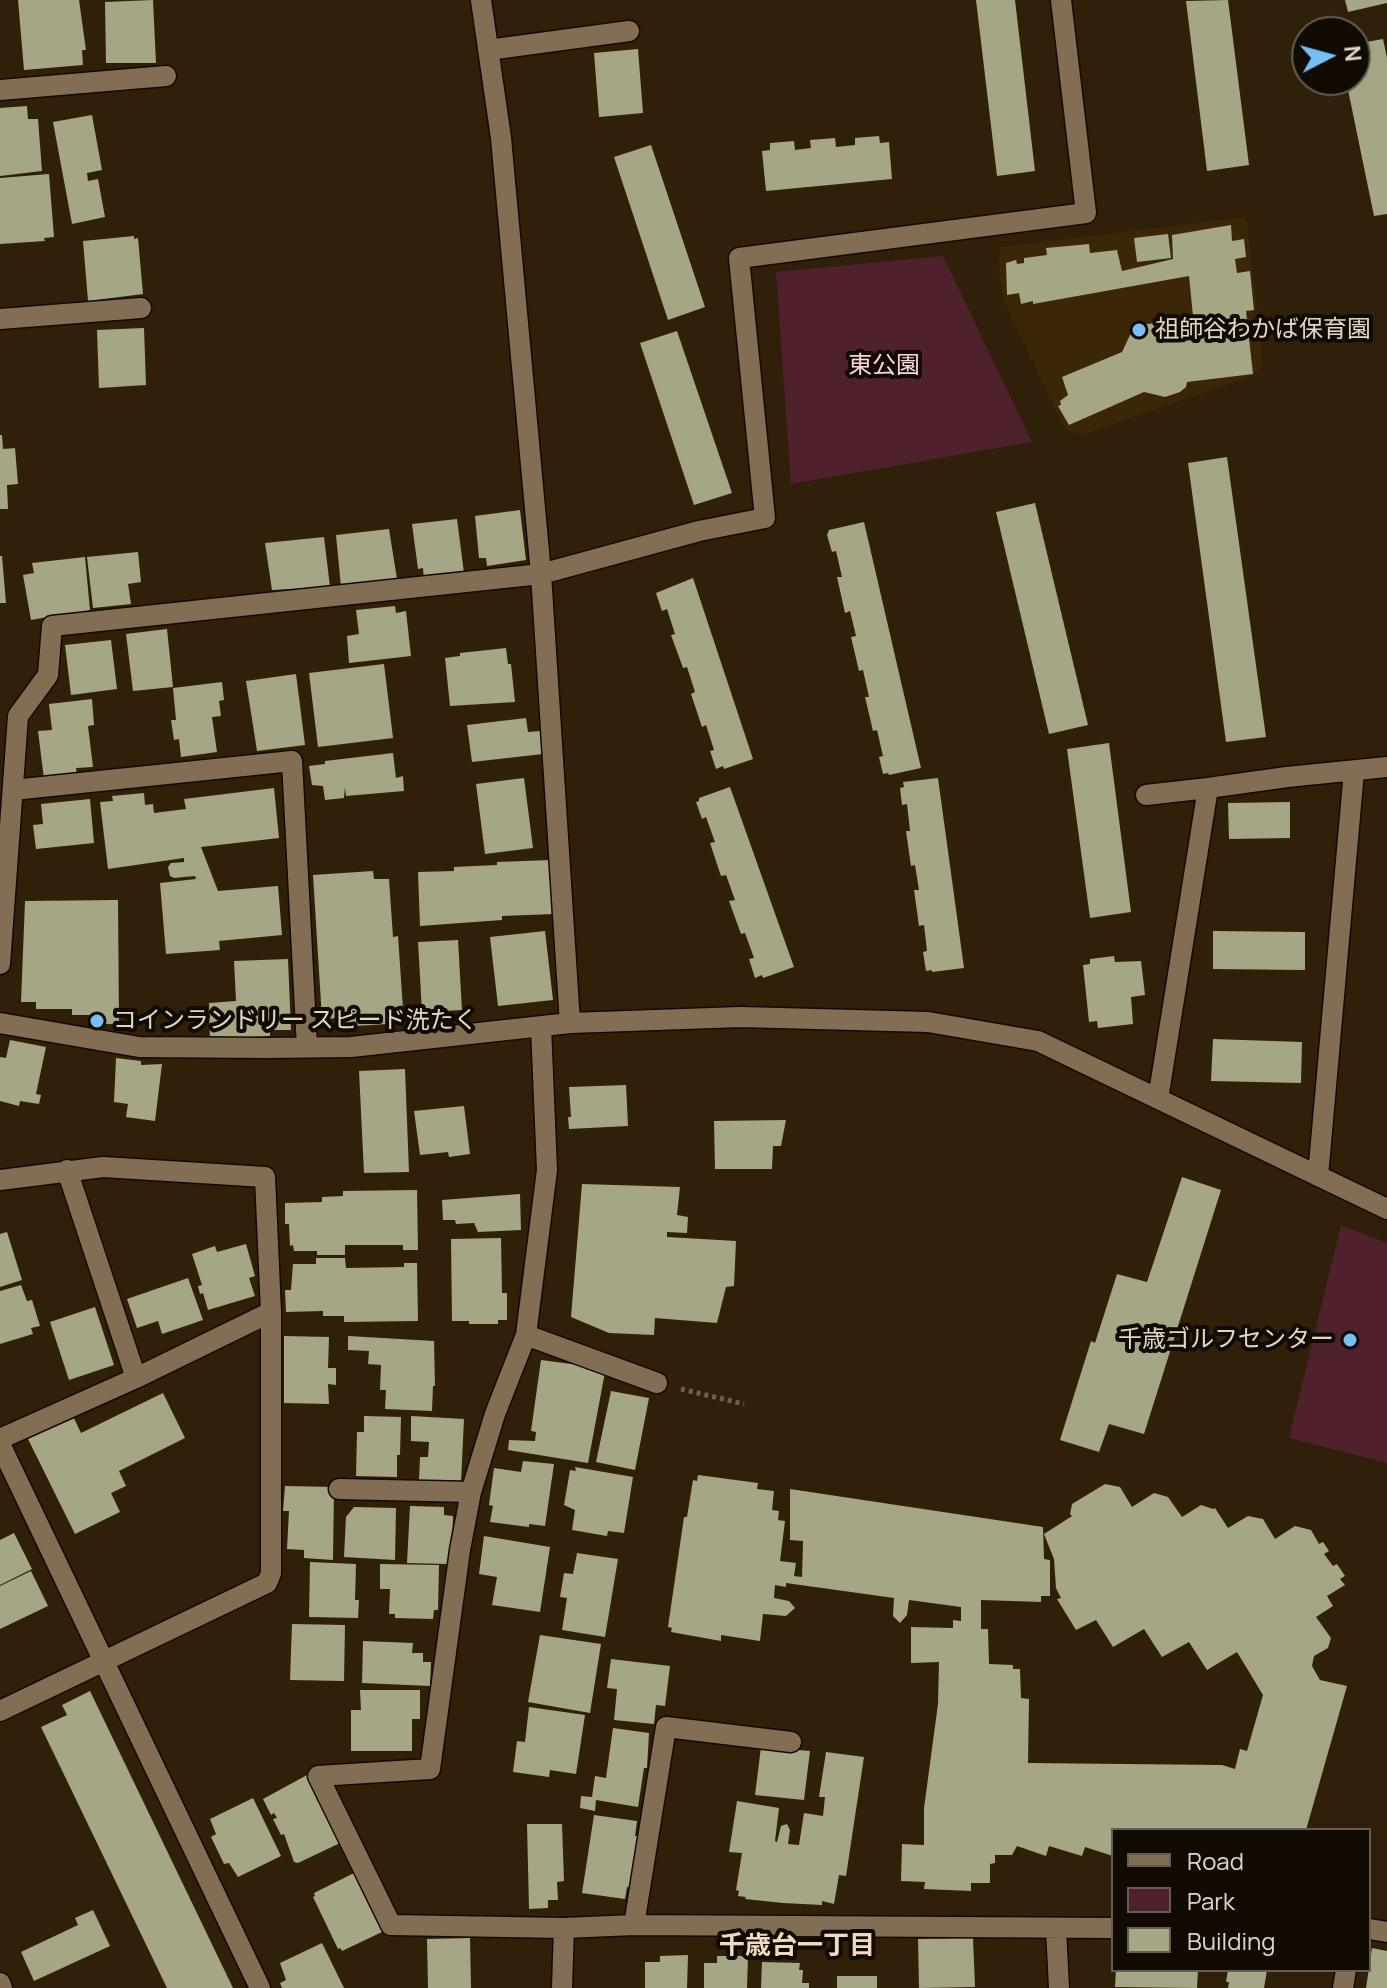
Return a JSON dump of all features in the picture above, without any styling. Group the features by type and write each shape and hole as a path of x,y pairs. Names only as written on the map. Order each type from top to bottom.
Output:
{"street":[{"path":"481,0 501,138 541,574 570,1023"},
{"path":"0,964 13,790 9,718 48,675 52,626 541,574 699,531 765,518 739,258 1086,213 1061,0"},
{"path":"488,50 629,31"},
{"path":"0,90 166,76"},
{"path":"0,319 141,308"},
{"path":"13,790 292,761 307,1047"},
{"path":"1146,795 1387,767"},
{"path":"1318,1176 1354,771"},
{"path":"1158,1099 1208,788"},
{"path":"0,1023 139,1047 351,1047 570,1023 741,1017 928,1022 1038,1041 1387,1209"},
{"path":"541,1027 547,1170 526,1335 495,1414 471,1492 430,1769 318,1776 391,1925 1111,1928"},
{"path":"0,1180 103,1167 265,1177 271,1312 271,1573 267,1583 0,1711"},
{"path":"67,1170 136,1378"},
{"path":"260,1988 0,1442 271,1312"},
{"path":"526,1335 657,1383"},
{"path":"339,1489 471,1492"},
{"path":"634,1925 666,1727 791,1742"},
{"path":"562,1988 564,1928"},
{"path":"1056,1928 1059,1988"}],"path":[{"path":"657,1383 744,1404"}],"shaded area":[{"name":"祖師谷わかば保育園","path":"1246,217 1263,361 1258,371 1252,376 1084,434 1065,430 1003,299 999,277 1000,247"}],"green space":[{"name":"東公園","path":"943,256 1032,442 791,484 776,272"},
{"name":"千歳ゴルフセンター","path":"1341,1225 1387,1243 1387,1463 1289,1438"}],"building":[{"path":"18,0 79,0 86,50 82,50 83,65 24,70"},
{"path":"153,0 156,63 106,63 105,2"},
{"path":"976,0 1015,0 1035,171 997,176"},
{"path":"1228,0 1249,165 1207,171 1186,1"},
{"path":"1345,0 1387,0 1387,3 1348,12"},
{"path":"1383,39 1387,58 1387,214 1374,216 1349,96 1371,96 1371,41"},
{"path":"638,49 643,113 599,117 594,53"},
{"path":"27,106 28,119 38,119 42,171 0,176 0,108"},
{"path":"92,115 102,170 87,173 88,181 98,179 105,217 72,224 53,122"},
{"path":"879,136 880,143 889,142 892,179 766,191 762,151 770,150 770,143 794,141 795,150 811,148 810,140 835,138 836,147 855,145 855,138"},
{"path":"651,145 705,307 668,320 614,157"},
{"path":"49,174 54,237 44,238 45,241 0,244 0,178"},
{"path":"1231,225 1232,241 1244,239 1246,257 1235,259 1237,273 1250,271 1254,310 1246,311 1253,374 1187,382 1180,392 1165,397 1144,392 1069,425 1058,406 1068,395 1062,377 1122,352 1130,335 1147,324 1169,322 1182,326 1195,336 1189,276 1021,304 1019,293 1007,295 1006,263 1016,260 1017,264 1024,263 1024,258 1047,255 1046,248 1089,244 1090,253 1117,250 1122,271 1173,259 1172,235"},
{"path":"1168,234 1171,258 1137,262 1134,238"},
{"path":"134,236 134,239 138,238 143,294 88,301 83,241"},
{"path":"144,328 146,385 99,388 97,330"},
{"path":"677,331 732,493 694,505 640,343"},
{"path":"0,435 3,449 15,448 18,484 7,485 8,509 0,509"},
{"path":"1227,457 1266,737 1226,742 1188,463"},
{"path":"1035,503 1088,725 1049,734 996,512"},
{"path":"520,510 526,560 487,566 486,558 479,558 475,516"},
{"path":"457,519 464,573 424,579 423,568 418,569 412,524"},
{"path":"864,522 921,768 889,775 883,774 879,757 883,756 865,697 869,697 863,670 859,671 851,637 856,636 850,611 845,613 837,577 842,577 836,551 832,552 827,535 829,530"},
{"path":"389,529 397,579 341,587 336,535"},
{"path":"324,537 330,587 272,590 265,543"},
{"path":"138,552 141,582 128,584 131,604 93,608 87,557"},
{"path":"2,556 6,603 0,603"},
{"path":"85,557 90,610 54,619 53,616 31,620 23,575 34,573 32,563"},
{"path":"693,578 753,759 724,769 723,766 716,769 706,725 702,727 691,694 695,692 687,667 683,668 671,635 675,634 667,609 662,611 656,593"},
{"path":"395,606 396,613 406,611 411,656 349,663 347,636 359,634 356,610"},
{"path":"167,629 173,687 133,691 126,634"},
{"path":"111,640 117,689 71,695 65,645"},
{"path":"506,648 515,702 450,706 445,658 460,656 460,653"},
{"path":"384,664 393,738 318,747 309,673"},
{"path":"296,674 305,745 257,751 246,681"},
{"path":"222,682 224,700 219,701 221,716 212,717 217,752 181,757 179,739 174,740 171,720 176,720 173,688"},
{"path":"92,699 94,725 88,726 93,767 76,768 77,775 44,779 38,731 52,730 49,704"},
{"path":"526,718 528,732 540,731 543,754 472,762 467,725"},
{"path":"1109,743 1131,912 1090,918 1067,749"},
{"path":"393,753 396,778 403,776 404,791 346,796 345,787 344,798 325,800 323,786 312,785 309,766 325,764 325,761"},
{"path":"524,778 533,848 485,854 476,784"},
{"path":"938,778 964,968 932,972 926,971 924,925 919,926 914,890 919,890 915,865 911,866 906,831 910,831 907,804 902,805 900,788 904,787 903,782"},
{"path":"730,787 794,967 763,978 762,975 755,978 749,959 754,958 729,901 735,900 726,875 721,876 710,843 715,842 706,817 702,819 696,802 699,798"},
{"path":"274,788 279,838 201,847 218,891 278,886 282,935 219,941 220,950 166,954 160,883 196,879 195,876 170,876 168,867 171,863 184,862 184,858 108,869 100,802 113,801 112,796 144,793 145,805 153,804 154,813 186,809 184,799"},
{"path":"90,799 94,843 36,849 33,825 43,824 41,804"},
{"path":"1290,802 1290,838 1229,839 1228,803"},
{"path":"551,860 554,914 502,916 502,920 420,926 418,872 454,871 454,867 497,865 497,862"},
{"path":"373,871 374,879 389,879 393,937 398,936 404,1023 338,1027 338,1018 322,1019 313,875"},
{"path":"118,900 119,1024 90,1024 90,1015 72,1015 72,1009 36,1009 36,1002 21,1002 25,901"},
{"path":"545,931 553,1000 498,1006 490,937"},
{"path":"1213,931 1305,932 1305,970 1213,969"},
{"path":"458,940 462,1010 422,1012 418,942"},
{"path":"1114,956 1115,962 1141,961 1145,995 1131,997 1133,1024 1098,1028 1097,1021 1089,1022 1083,965 1090,964 1090,959"},
{"path":"288,959 291,1030 270,1030 270,1036 210,1039 209,1003 236,1001 234,961"},
{"path":"1213,1039 1302,1042 1301,1083 1211,1081"},
{"path":"10,1040 46,1047 36,1094 41,1095 39,1104 20,1101 19,1106 0,1101 0,1057 6,1058"},
{"path":"116,1058 141,1061 141,1065 162,1064 155,1121 126,1117 128,1104 114,1102"},
{"path":"405,1069 409,1172 364,1173 359,1071"},
{"path":"626,1085 628,1126 569,1129 569,1087"},
{"path":"464,1106 470,1154 449,1157 448,1152 420,1155 414,1111"},
{"path":"786,1120 781,1146 773,1146 772,1169 715,1169 714,1121"},
{"path":"1182,1177 1221,1190 1144,1434 1109,1424 1099,1452 1060,1440 1091,1341 1095,1343 1117,1274 1147,1282"},
{"path":"582,1184 680,1187 677,1215 688,1217 687,1233 667,1232 667,1237 736,1241 734,1286 726,1287 717,1323 655,1318 654,1335 609,1333 571,1317"},
{"path":"417,1190 418,1250 403,1250 403,1245 345,1245 345,1255 317,1255 317,1251 294,1251 293,1245 290,1246 289,1224 285,1224 285,1203 322,1202 322,1197 343,1196 343,1191"},
{"path":"520,1194 521,1230 478,1232 474,1223 456,1224 455,1220 443,1220 442,1200"},
{"path":"7,1232 22,1280 0,1287 0,1234"},
{"path":"501,1238 502,1293 507,1293 507,1320 498,1320 498,1324 452,1321 451,1239"},
{"path":"246,1244 255,1276 249,1278 255,1296 208,1310 203,1293 200,1294 198,1286 202,1285 192,1254 215,1246 217,1252"},
{"path":"316,1258 345,1258 346,1268 404,1267 404,1263 417,1263 418,1321 344,1322 344,1316 323,1316 323,1311 286,1312 285,1290 291,1290 293,1264 316,1264"},
{"path":"188,1278 203,1320 162,1334 158,1321 137,1328 127,1299"},
{"path":"21,1285 27,1301 32,1300 40,1326 31,1328 33,1334 0,1344 0,1291"},
{"path":"95,1307 114,1365 69,1380 50,1322"},
{"path":"284,1336 329,1337 328,1368 336,1368 336,1385 328,1384 329,1404 284,1403"},
{"path":"348,1336 434,1341 432,1411 385,1409 386,1390 380,1390 381,1365 368,1364 369,1351 348,1350"},
{"path":"541,1360 605,1372 588,1463 508,1450 509,1440 535,1441 536,1432 531,1431"},
{"path":"611,1391 649,1398 635,1470 596,1462"},
{"path":"163,1393 185,1438 119,1471 126,1486 111,1493 120,1512 75,1534 27,1437 72,1414 81,1433"},
{"path":"364,1416 401,1417 397,1477 356,1476 357,1432 364,1432"},
{"path":"411,1416 464,1419 461,1482 419,1480 420,1457 428,1457 429,1442 411,1441"},
{"path":"523,1461 554,1464 545,1526 490,1522 494,1468 521,1472"},
{"path":"575,1467 633,1477 624,1533 608,1531 607,1536 572,1530 575,1510 564,1505 570,1470 576,1471"},
{"path":"698,1475 758,1483 757,1489 774,1491 772,1510 779,1511 778,1520 785,1521 780,1561 796,1563 794,1576 802,1577 803,1541 790,1540 790,1489 1043,1527 1044,1559 1050,1560 1050,1596 1041,1596 1041,1602 981,1600 981,1629 988,1629 989,1664 1013,1665 1013,1669 1020,1669 1021,1698 1029,1699 1028,1763 1222,1765 1235,1769 1240,1749 1247,1751 1263,1695 1237,1652 1207,1670 1189,1642 1162,1657 1144,1629 1113,1647 1096,1620 1076,1630 1057,1599 1061,1598 1056,1588 1054,1559 1044,1534 1072,1516 1072,1504 1105,1484 1120,1487 1132,1507 1154,1493 1168,1497 1182,1517 1201,1505 1215,1508 1228,1528 1248,1516 1263,1519 1275,1539 1295,1526 1311,1530 1319,1544 1323,1542 1329,1551 1324,1554 1333,1566 1337,1564 1345,1576 1340,1579 1345,1585 1327,1596 1333,1606 1316,1617 1331,1638 1328,1648 1314,1656 1312,1666 1320,1680 1347,1686 1307,1828 1111,1828 1111,1855 1085,1847 1082,1856 1049,1846 1046,1856 1017,1846 1012,1855 995,1855 995,1863 990,1864 990,1883 971,1883 971,1891 924,1889 925,1882 901,1881 902,1844 924,1845 924,1808 938,1704 939,1662 911,1663 911,1627 953,1628 953,1620 961,1621 961,1607 909,1600 907,1615 900,1623 893,1616 894,1598 786,1583 786,1587 775,1585 774,1598 789,1601 795,1608 786,1616 763,1614 760,1641 721,1635 721,1641 671,1632 672,1628 668,1627 684,1517 687,1517 693,1480 697,1481"},
{"path":"285,1486 334,1487 333,1560 304,1558 304,1550 287,1549 289,1511 283,1511"},
{"path":"410,1506 444,1507 444,1515 453,1516 452,1550 449,1550 448,1564 407,1563"},
{"path":"354,1507 396,1508 395,1560 344,1557 346,1517"},
{"path":"14,1533 32,1569 0,1585 0,1540"},
{"path":"484,1536 550,1547 540,1612 492,1605 497,1577 479,1574"},
{"path":"577,1553 618,1559 605,1637 562,1630 567,1598 560,1597 564,1573 573,1574"},
{"path":"310,1562 356,1564 358,1618 309,1617"},
{"path":"380,1564 439,1565 438,1610 434,1610 433,1619 395,1618 395,1614 389,1614 390,1589 380,1589"},
{"path":"31,1571 48,1606 0,1629 0,1586"},
{"path":"292,1624 345,1625 344,1681 290,1680"},
{"path":"540,1635 601,1644 590,1713 528,1702"},
{"path":"363,1641 413,1643 412,1653 423,1653 423,1662 431,1662 430,1686 362,1683"},
{"path":"611,1659 670,1666 665,1706 656,1705 654,1724 614,1720 617,1689 607,1688"},
{"path":"360,1690 420,1690 420,1719 412,1719 412,1751 351,1751 351,1710 361,1710"},
{"path":"90,1691 233,1988 167,1988 41,1727 67,1715 62,1705"},
{"path":"529,1707 585,1715 576,1774 550,1770 549,1777 513,1772 517,1741 525,1742"},
{"path":"613,1728 649,1733 647,1768 644,1768 638,1807 596,1800 595,1811 580,1808 581,1796 592,1797 595,1776 606,1778"},
{"path":"761,1747 810,1751 804,1800 755,1795"},
{"path":"826,1752 864,1757 846,1876 839,1875 834,1904 822,1901 822,1905 783,1903 738,1896 739,1891 736,1890 742,1853 729,1852 737,1801 779,1808 775,1841 781,1826 787,1824 790,1830 788,1844 799,1845 804,1813 823,1816 825,1797 819,1797"},
{"path":"307,1775 340,1843 298,1863 294,1862 284,1834 281,1835 273,1819 277,1818 274,1813 271,1815 263,1799"},
{"path":"253,1798 281,1856 238,1877 229,1863 224,1864 211,1837 216,1834 210,1819"},
{"path":"594,1815 637,1821 635,1836 639,1836 631,1888 627,1887 625,1899 582,1893"},
{"path":"527,1824 562,1824 564,1881 557,1882 558,1900 548,1900 548,1908 529,1909"},
{"path":"354,1873 382,1932 342,1951 338,1949 313,1897 314,1893"},
{"path":"93,1910 110,1946 34,1981 21,1952 78,1925 75,1918"},
{"path":"470,1938 471,1988 428,1988 427,1939"},
{"path":"973,1938 975,1987 919,1988 918,1939"},
{"path":"322,1943 344,1988 282,1988 280,1983 286,1980 280,1963"},
{"path":"1372,1948 1387,1951 1387,1988 1366,1988 1368,1972 1371,1972"},
{"path":"688,1955 687,1988 645,1988 645,1962 660,1962 660,1956"},
{"path":"717,1956 748,1956 747,1988 704,1988 704,1963 717,1963"},
{"path":"762,1962 800,1963 802,1983 809,1983 809,1988 761,1988"},
{"path":"1116,1972 1198,1972 1197,1988 1115,1987"},
{"path":"1228,1972 1267,1972 1264,1988 1228,1988 1229,1982 1226,1982"},
{"path":"837,1976 877,1976 877,1988 837,1988"}],"place":[{"name":"祖師谷わかば保育園","path":"1139,330"},
{"name":"コインランドリー スピード洗たく","path":"97,1021"},
{"name":"千歳ゴルフセンター","path":"1350,1340"}],"district":[{"name":"千歳台一丁目","path":"797,1947"}]}
